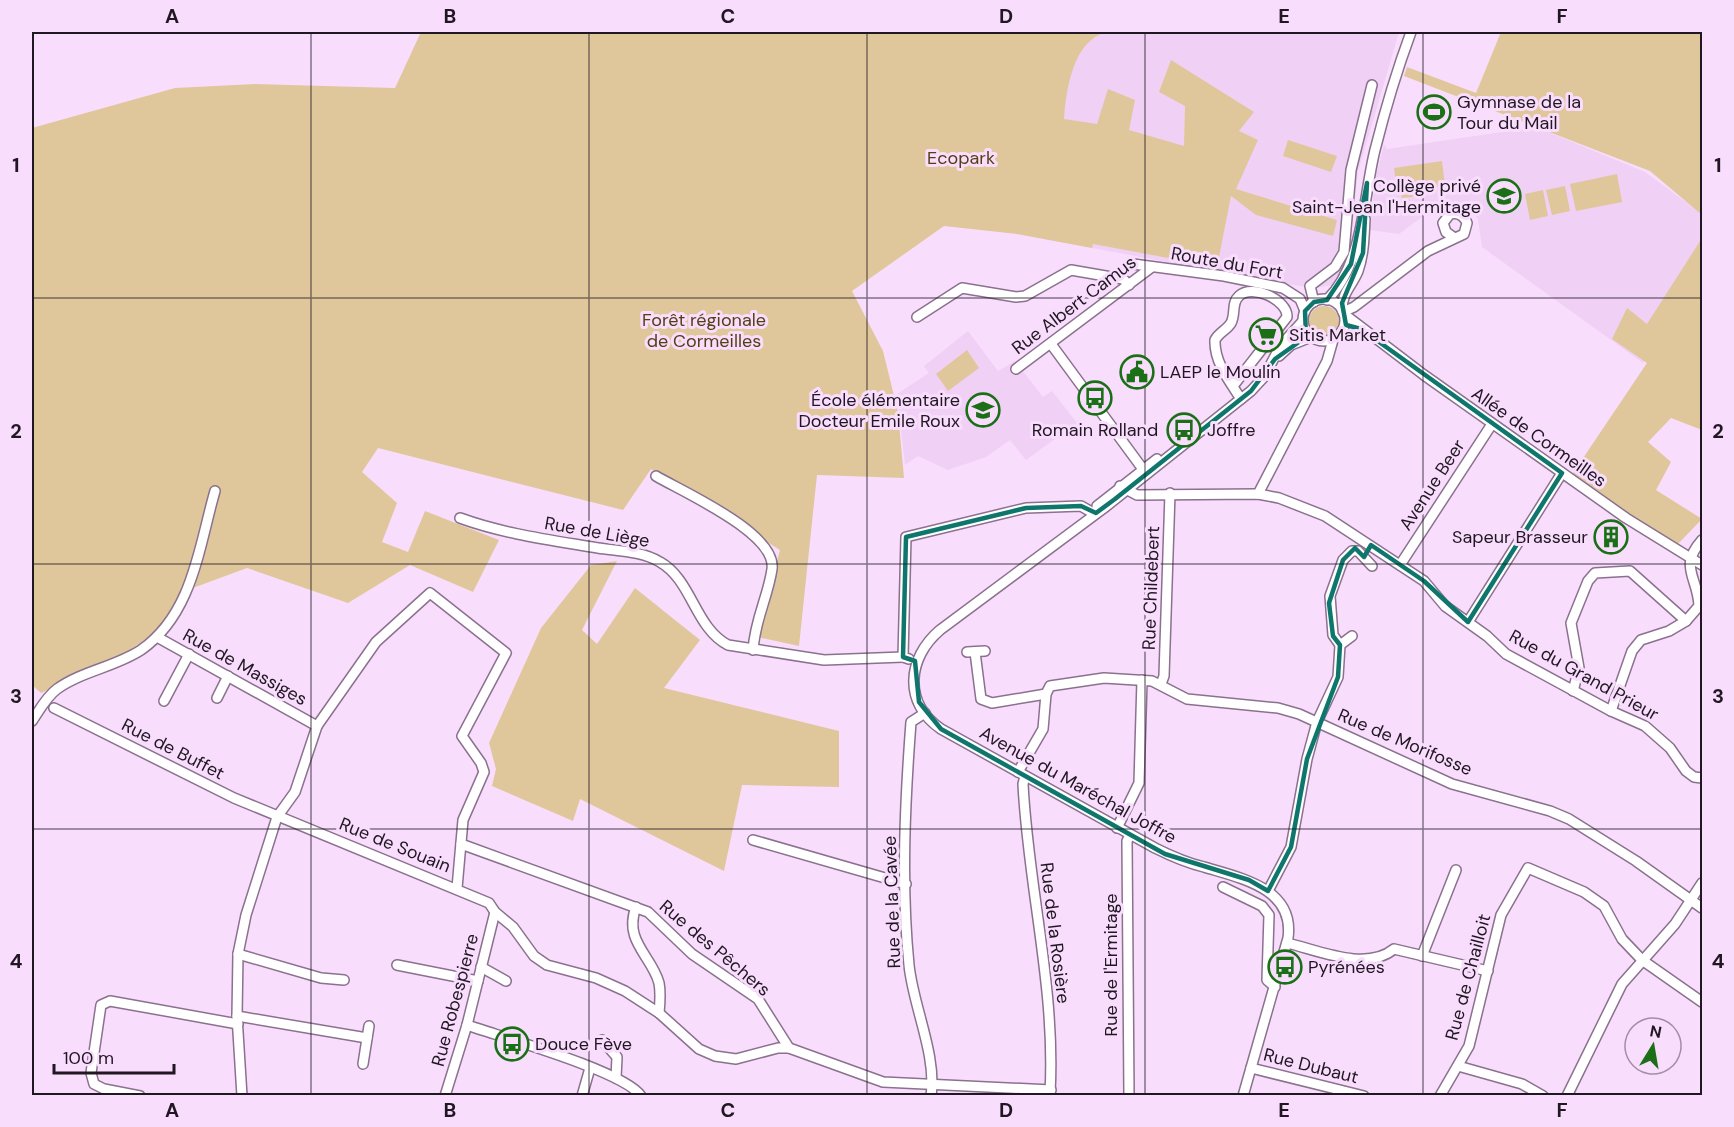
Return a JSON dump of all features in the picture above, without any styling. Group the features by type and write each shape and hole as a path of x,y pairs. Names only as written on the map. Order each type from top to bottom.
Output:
{"street":[{"path":"1327,300 1352,264 1379,134 1411,32"},
{"path":"1314,302 1310,286 1335,267 1344,252 1351,170 1372,85"},
{"path":"1343,329 1345,292 1357,273 1363,253 1367,183"},
{"path":"1343,312 1354,307 1440,244 1462,235 1467,230 1464,216 1457,213 1450,214 1444,221 1440,244"},
{"path":"1444,230 1453,237"},
{"name":"Route du Fort","path":"1133,264 1224,276 1283,288 1300,299 1305,311"},
{"name":"Rue Albert Camus","path":"1016,369 1152,267"},
{"path":"917,317 962,288 1016,297 1025,296 1071,270 1123,279 1129,285"},
{"path":"1233,386 1287,317 1286,307 1282,303 1253,291 1243,293 1235,300 1232,322 1215,340 1220,363 1233,386 1241,399"},
{"path":"1094,513 1102,502 1123,489 1258,384 1275,359 1281,345 1303,321 1305,311 1314,302 1327,300 1335,303 1343,312"},
{"name":"Allée de Cormeilles","path":"1343,312 1362,329 1492,424 1631,522 1702,565"},
{"path":"1303,321 1311,337 1319,341 1333,340"},
{"path":"1258,494 1327,361 1333,340 1343,329 1351,326 1362,329"},
{"path":"1275,359 1291,345 1311,337"},
{"path":"1051,344 1143,473"},
{"name":"Avenue Beer","path":"1400,564 1492,424"},
{"path":"1468,622 1562,473"},
{"path":"656,476 742,525 756,539 768,557 772,569 757,618 753,650"},
{"path":"1094,513 1081,506 1026,508 906,537 903,657 916,662 924,647 940,630 1094,513 1116,499 1123,489"},
{"name":"Rue du Grand Prieur","path":"1123,489 1137,495 1258,494 1279,498 1325,516 1424,581 1445,606 1506,654 1653,732 1670,748 1686,771 1694,777 1702,778"},
{"path":"32,722 56,690 141,650 157,637 180,608 203,543 215,491"},
{"name":"Rue Childebert","path":"1161,684 1164,676 1170,493"},
{"name":"Rue de Liège","path":"460,518 492,530 649,556 673,570 717,638 728,645 824,660 903,657"},
{"path":"1611,711 1632,651 1641,640 1669,631 1694,614 1699,603 1690,557 1702,540"},
{"path":"1364,557 1371,545"},
{"path":"1268,891 1291,847 1302,777 1317,722 1338,677 1340,645 1333,635 1330,596 1343,561 1355,550 1372,566"},
{"path":"1573,691 1579,668 1571,623 1588,581 1595,573 1630,571 1686,621"},
{"path":"242,1095 238,1020 238,954 246,915 277,817 295,792 317,726 376,642 430,593 506,653 462,736 484,772 464,820 457,888"},
{"path":"1340,645 1352,636"},
{"name":"Rue de Massiges","path":"157,637 317,726"},
{"path":"976,652 981,699 992,703 1046,694 1043,729 1021,774"},
{"path":"164,702 189,654"},
{"name":"Avenue du Maréchal Joffre","path":"916,662 915,687 925,713 941,729 1165,854 1249,880 1268,891 1280,903 1287,918 1287,943 1243,1095"},
{"path":"217,698 228,676"},
{"name":"Rue de Morifosse","path":"1046,694 1050,686 1075,682 1104,678 1142,680 1161,684 1187,699 1278,708 1317,722 1452,784 1550,811 1569,819 1636,861 1702,908"},
{"path":"1117,828 1140,783 1142,680"},
{"name":"Rue de Buffet","path":"54,708 234,798 277,817"},
{"name":"Rue de la Cavée","path":"925,713 911,722 906,884 909,967 933,1085 931,1095"},
{"name":"Rue de la Rosière","path":"1021,774 1025,836 1042,946 1049,1020 1050,1093"},
{"name":"Rue de Souain","path":"277,817 457,888 489,903 495,912 513,927 534,956 547,965 596,978 625,991 658,1012 699,1049 715,1056 736,1059 778,1048 789,1048"},
{"name":"Rue de l'Ermitage","path":"1129,1095 1126,909 1127,841 1130,835"},
{"path":"753,840 906,884"},
{"name":"Rue des Pêchers","path":"461,844 648,912 692,954 758,999 789,1048"},
{"name":"Rue de Chailloit","path":"1440,1095 1469,1046 1501,915 1528,868 1584,892 1604,906 1622,939 1642,960"},
{"path":"1422,956 1456,870"},
{"path":"1567,1095 1622,984 1691,900 1702,883"},
{"path":"1223,887 1262,906 1269,915 1267,980 1275,987"},
{"path":"636,907 634,936 639,950 660,985 658,1012"},
{"name":"Rue Robespierre","path":"445,1095 467,1025 495,912"},
{"path":"1287,943 1360,960 1379,958 1394,949 1488,971"},
{"path":"238,954 321,978 344,980"},
{"path":"1642,960 1702,1002"},
{"path":"397,965 478,981"},
{"path":"481,967 506,981"},
{"path":"140,1095 104,1089 94,1084 91,1073 101,1005 110,1000 367,1038"},
{"path":"467,1025 514,1039 616,1078 634,1087 641,1095"},
{"path":"363,1064 369,1026"},
{"path":"602,1040 617,1057 616,1078"},
{"path":"789,1048 883,1082 1050,1093"},
{"path":"1458,1066 1522,1084 1543,1095"},
{"path":"582,1095 590,1068"},
{"name":"Rue Dubaut","path":"1251,1068 1302,1083 1364,1095"}],"highlighted area":[{"path":"1367,183 1363,253 1342,303 1346,325 1361,329 1562,473 1468,622 1424,581 1371,545 1364,557 1355,548 1343,560 1329,603 1333,636 1340,645 1338,677 1307,759 1291,847 1268,891 1249,880 1165,854 941,729 919,702 915,661 903,657 906,537 1026,508 1081,506 1096,513 1115,499 1251,391 1275,359 1306,337 1305,311 1314,302 1327,300 1351,264"}],"shaded area":[{"path":"1080,32 1399,32 1358,172 1349,256 1332,285 1315,288 1286,284 1017,234"},
{"path":"1536,127 1645,172 1702,214 1702,276 1643,363 1482,247 1478,219 1469,206 1454,202 1434,208 1399,234 1370,230 1375,180 1384,145 1387,149"},
{"name":"École élémentaire Docteur Emile Roux","path":"968,331 998,371 1015,361 1043,397 1052,391 1077,423 1026,460 1010,440 986,457 948,470 918,456 905,465 897,394 929,373 924,366"}],"green space":[{"name":"Forêt régionale de Cormeilles","path":"421,32 1106,32 1095,37 1086,45 1073,68 1064,119 1097,124 1108,89 1135,100 1129,130 1184,146 1185,106 1159,92 1171,60 1254,112 1239,131 1258,140 1236,189 1337,220 1333,236 1256,215 1231,196 1217,267 1093,244 1092,248 1017,234 944,226 852,291 883,351 898,412 904,478 817,475 799,646 757,637 780,550 651,469 623,510 378,448 362,472 397,503 382,542 408,552 425,511 499,540 473,592 410,565 348,603 247,568 190,589 158,630 119,658 41,693 32,685 32,128 175,88 255,84 395,88"},
{"path":"1501,32 1702,32 1702,215 1650,171 1404,76 1407,67 1476,93"},
{"path":"1288,140 1337,156 1331,172 1283,156"},
{"path":"1442,161 1445,186 1420,189 1421,196 1402,198 1401,192 1397,192 1394,168"},
{"path":"1617,174 1622,202 1576,211 1570,184"},
{"path":"1565,186 1570,211 1552,215 1546,190"},
{"path":"1543,190 1548,216 1530,220 1525,194"},
{"path":"1702,238 1702,430 1671,418 1648,442 1671,462 1656,490 1702,519 1676,546 1571,476 1647,363 1612,339 1627,308 1647,324"},
{"path":"1324,306 1335,310 1339,321 1335,332 1324,336 1313,332 1309,321 1313,310"},
{"path":"967,350 979,368 948,391 936,374"},
{"path":"617,561 582,630 597,644 635,588 700,640 664,688 839,731 839,787 742,785 724,871 580,799 573,821 492,786 496,769 489,743 541,628 591,565"}],"place":[{"name":"Gymnase de la Tour du Mail","path":"1434,112"},
{"name":"Collège privé Saint-Jean l'Hermitage","path":"1504,196"},
{"name":"Sitis Market","path":"1266,335"},
{"name":"LAEP le Moulin","path":"1137,372"},
{"name":"Romain Rolland","path":"1095,398"},
{"name":"École élémentaire Docteur Emile Roux","path":"983,410"},
{"name":"Joffre","path":"1184,430"},
{"name":"Sapeur Brasseur","path":"1611,537"},
{"name":"Pyrénées","path":"1285,967"},
{"name":"Douce Fève","path":"512,1044"}],"park label":[{"name":"Ecopark","path":"961,158"}]}
